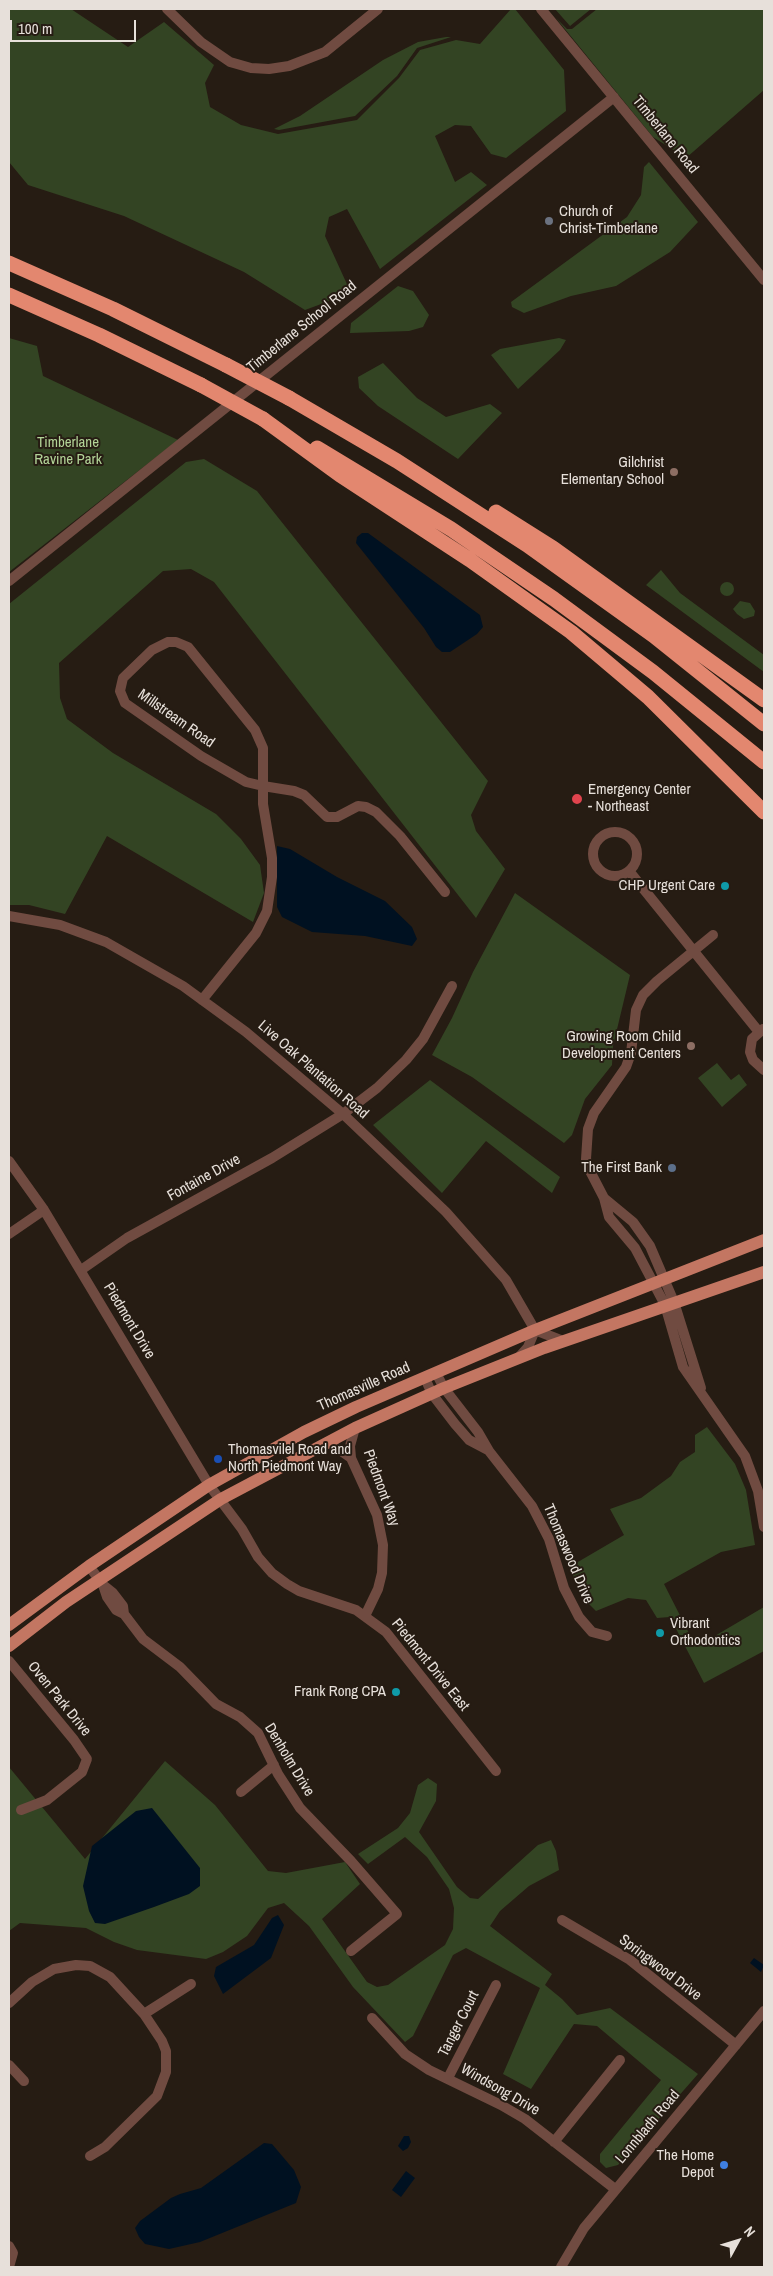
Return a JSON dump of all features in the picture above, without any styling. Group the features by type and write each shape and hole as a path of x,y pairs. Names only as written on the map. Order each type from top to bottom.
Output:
{"highway":[{"path":"9,263 120,312 226,365 343,429 450,494 554,563 654,636 764,724"},
{"path":"9,295 99,335 201,385 378,484 503,564 653,672 764,762"},
{"path":"263,419 340,475 470,560 571,632 648,697 764,812"},
{"path":"343,429 444,482 527,531 764,700"}],"main road":[{"name":"Thomasville Road","path":"9,1625 90,1566 209,1485 319,1424 535,1330 764,1240"},
{"path":"9,1646 221,1499 355,1428 518,1358 764,1272"},
{"path":"319,1424 328,1442"}],"street":[{"path":"168,9 201,42 230,62 251,68 270,69 289,66 326,52 378,9"},
{"name":"Timberlane Road","path":"542,9 764,280"},
{"name":"Timberlane School Road","path":"9,581 614,97"},
{"name":"Millstream Road","path":"202,1000 256,933 267,911 272,877 272,858 263,804 263,786 264,759 259,737 188,646 176,642 160,645 130,670 124,678 120,691 122,698 130,707 223,770 246,782 263,786 294,791 304,796 327,817 336,817 358,806 366,807 376,812 400,836 445,892"},
{"path":"612,832 619,832 632,839 637,856 634,865 629,871 613,876 598,869 592,858 592,850 601,836 612,832"},
{"path":"629,871 762,1030 752,1039 750,1052 753,1060 764,1070"},
{"name":"Live Oak Plantation Road","path":"9,916 60,925 83,932 142,962 202,1000 268,1050 342,1114 446,1212 485,1254 519,1300 535,1330"},
{"path":"712,935 643,996 636,1010 631,1053 626,1067 594,1113 588,1129 586,1159 604,1198 644,1235 658,1281 669,1304 683,1367 744,1456 758,1491 764,1527"},
{"name":"Fontaine Drive","path":"82,1270 127,1238 272,1158 342,1114 377,1088 416,1048 434,1022 452,986"},
{"name":"Piedmont Drive","path":"9,1161 44,1210 82,1270 209,1485 221,1499"},
{"path":"9,1234 44,1210"},
{"path":"518,1358 528,1347 535,1330 563,1341"},
{"name":"Thomaswood Drive","path":"430,1375 454,1424 469,1440 489,1451 518,1486 535,1511 549,1540 564,1588 579,1617 592,1632 607,1636"},
{"name":"Piedmont Way","path":"355,1428 350,1446 351,1458 377,1515 383,1545 382,1573 378,1589 365,1616"},
{"path":"328,1442 351,1458"},
{"name":"Piedmont Drive East","path":"221,1499 258,1557 274,1575 299,1591 345,1606 365,1616 396,1642 496,1771"},
{"name":"Denholm Drive","path":"90,1566 116,1610 124,1614 143,1639 176,1664 216,1704 250,1724 262,1739 274,1765 300,1808 351,1861 397,1914 351,1951"},
{"name":"Oven Park Drive","path":"9,1661 74,1740 87,1759 82,1772 47,1800 21,1810"},
{"path":"241,1792 274,1765"},
{"name":"Springwood Drive","path":"562,1920 630,1960 736,2045"},
{"path":"9,2003 36,1979 54,1969 76,1965 90,1966 110,1977 144,2014 162,2041 166,2051 166,2072 162,2087 150,2105 104,2147 90,2156"},
{"path":"144,2014 191,1984"},
{"name":"Tanger Court","path":"448,2078 496,1985"},
{"name":"Lonnbladh Road","path":"561,2267 575,2242 615,2189 764,2011"},
{"name":"Windsong Drive","path":"372,2018 405,2054 429,2070 502,2105 615,2189"},
{"path":"554,2142 620,2060"},
{"path":"9,2065 24,2081"},
{"path":"9,2246 13,2253 9,2267"}],"green space":[{"path":"9,9 71,9 128,47 164,22 214,65 205,83 210,107 241,125 278,134 357,120 399,78 420,50 456,40 480,44 511,9 515,9 564,70 566,111 506,158 491,154 471,126 455,125 435,136 455,182 471,172 487,185 380,269 347,209 329,217 325,236 351,293 305,310 244,272 124,216 28,185 9,162"},
{"path":"555,9 591,9 570,26"},
{"path":"597,9 764,9 764,90 686,158 653,137 556,18 567,29 572,29"},
{"path":"451,37 417,48 397,76 355,116 279,130 274,129 300,116 383,60 418,42"},
{"path":"649,162 698,222 670,252 616,286 571,296 524,313 512,307 511,302 627,217 641,195 644,167"},
{"path":"398,286 413,291 429,315 423,327 409,331 350,333 351,323"},
{"name":"Timberlane Ravine Park","path":"9,338 37,346 43,376 178,440 9,572"},
{"path":"559,338 566,340 560,350 518,389 491,355 500,349"},
{"path":"383,363 417,398 446,417 490,404 502,413 458,459 378,406 359,388 358,377"},
{"path":"204,459 257,491 488,781 471,815 476,831 505,869 476,918 214,582 191,569 163,571 59,663 60,698 67,719 113,753 216,814 241,839 260,865 264,893 253,922 107,836 65,914 29,905 9,905 9,604 186,462"},
{"path":"661,570 680,593 764,655 764,672 646,585"},
{"path":"727,582 732,584 734,589 732,594 727,596 722,594 720,589 722,584"},
{"path":"740,601 750,603 755,611 754,616 744,619 737,614 733,609"},
{"path":"515,893 630,975 613,1046 612,1065 585,1099 572,1135 564,1143 472,1077 432,1055"},
{"path":"717,1063 731,1080 739,1074 747,1085 722,1107 698,1078"},
{"path":"430,1080 560,1177 552,1193 486,1141 442,1193 373,1125"},
{"path":"707,1427 735,1464 746,1490 755,1545 721,1552 664,1584 696,1647 764,1607 764,1651 704,1683 670,1617 657,1618 646,1600 628,1598 596,1611 583,1598 574,1579 571,1566 624,1535 610,1509 641,1498 671,1476 680,1462 695,1452 695,1435"},
{"path":"165,1761 215,1805 268,1871 286,1873 345,1862 360,1884 322,1919 367,1982 377,1987 388,1985 445,1945 453,1929 454,1908 449,1889 427,1857 405,1837 368,1864 358,1854 398,1828 410,1813 418,1785 428,1778 437,1784 436,1801 419,1832 457,1887 470,1898 478,1899 538,1845 551,1840 556,1851 559,1870 529,1886 500,1911 490,1926 552,1974 545,1985 577,2015 610,2008 698,2074 618,2165 606,2168 600,2162 600,2154 661,2080 597,2026 574,2024 531,2089 503,2074 540,1988 466,1948 453,1955 413,2036 405,2042 353,1987 309,1926 284,1903 268,1908 247,1936 223,1952 206,1959 137,1950 114,1942 86,1928 20,1923 9,1931 9,1767 85,1859"}],"water":[{"path":"362,533 368,533 480,615 483,627 477,634 450,652 442,652 436,647 424,628 356,543 357,537"},
{"path":"277,846 290,849 337,877 385,901 412,927 417,939 412,946 365,936 312,932 282,917 277,907"},
{"path":"152,1808 200,1868 200,1886 189,1894 154,1907 105,1924 95,1923 89,1911 83,1886 92,1846 136,1811"},
{"path":"278,1915 284,1925 271,1958 223,1994 214,1976 216,1967 254,1945 272,1918"},
{"path":"754,1958 764,1965 761,1972 750,1963"},
{"path":"404,2136 409,2136 411,2142 408,2148 403,2151 398,2146"},
{"path":"264,2143 272,2144 294,2170 301,2187 296,2203 200,2242 169,2249 145,2244 139,2237 135,2228 140,2221 171,2198 201,2188"},
{"path":"406,2171 415,2178 401,2197 392,2190"}],"place":[{"name":"Church of Christ-Timberlane","path":"549,221"},
{"name":"Gilchrist Elementary School","path":"674,472"},
{"name":"Emergency Center - Northeast","path":"577,799"},
{"name":"CHP Urgent Care","path":"725,886"},
{"name":"Growing Room Child Development Centers","path":"691,1046"},
{"name":"The First Bank","path":"672,1168"},
{"name":"Thomasvilel Road and North Piedmont Way","path":"218,1459"},
{"name":"Vibrant Orthodontics","path":"660,1633"},
{"name":"Frank Rong CPA","path":"396,1692"},
{"name":"The Home Depot","path":"724,2165"}]}
